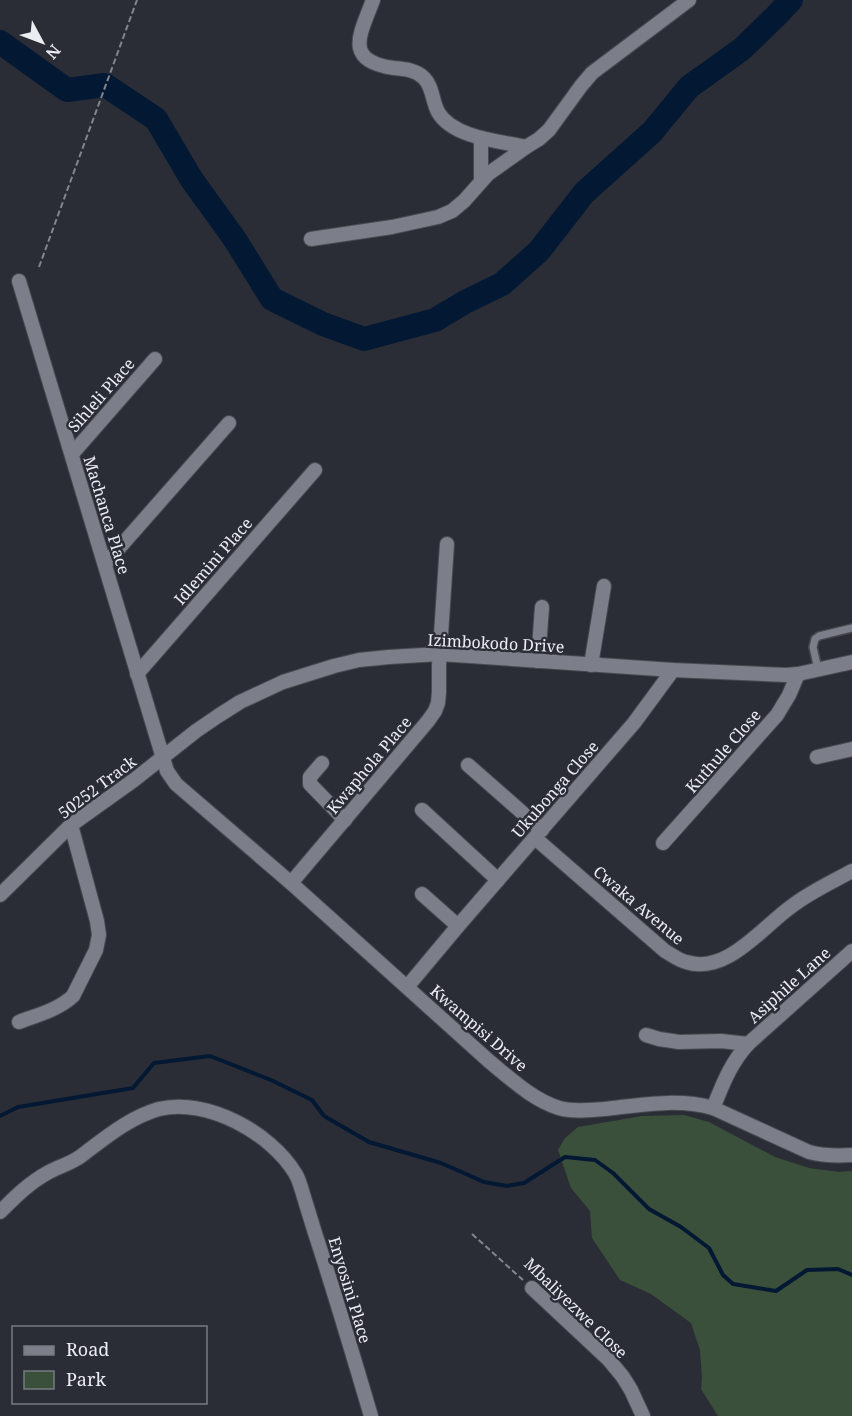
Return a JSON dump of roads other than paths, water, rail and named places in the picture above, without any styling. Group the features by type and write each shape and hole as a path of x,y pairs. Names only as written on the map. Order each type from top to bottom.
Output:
{"street":[{"path":"373,0 359,44 360,50 369,60 422,75 442,118 458,130 481,138 526,147"},
{"path":"312,239 392,227 438,217 452,211 464,201 481,180 549,130 592,73 689,0"},
{"path":"481,138 481,180"},
{"name":"Machanca Place","path":"19,281 163,758"},
{"name":"Sihleli Place","path":"72,454 155,359"},
{"path":"105,564 229,423"},
{"name":"Idlemini Place","path":"137,674 315,470"},
{"name":"Kwaphola Place","path":"291,884 435,711 439,692 447,544"},
{"path":"591,665 604,586"},
{"path":"538,661 542,607"},
{"name":"Izimbokodo Drive","path":"163,758 196,731 250,698 283,682 359,660 440,654 759,675 798,674 852,662"},
{"name":"Ukubonga Close","path":"407,987 634,723 673,670"},
{"name":"Kuthule Close","path":"663,843 777,715 798,674"},
{"path":"817,757 852,749"},
{"name":"50252 Track","path":"0,895 71,825 163,758"},
{"name":"Kwampisi Drive","path":"163,758 167,771 176,784 490,1062 543,1101 566,1110 673,1102 699,1104 713,1108 809,1152 832,1156 852,1155"},
{"path":"322,763 310,777 310,784 345,820"},
{"name":"Cwaka Avenue","path":"468,765 665,951 692,964 710,963 727,957 792,905 852,871"},
{"path":"422,810 498,880"},
{"path":"19,1022 47,1011 73,996 99,942 98,921 71,825"},
{"path":"422,894 458,926"},
{"name":"Asiphile Lane","path":"713,1108 734,1060 748,1044 852,951"},
{"name":"Asiphile Lane","path":"646,1035 679,1042 722,1041 748,1044"},
{"name":"Enyosini Place","path":"0,1212 34,1181 78,1158 135,1118 160,1109 176,1107 216,1114 241,1124 266,1140 297,1174 371,1416"},
{"name":"Mbaliyezwe Close","path":"532,1288 609,1360 631,1390 643,1416"}],"lane":[{"path":"818,669 813,647 815,639 852,628"}],"waterway":[{"path":"0,42 67,90 105,85 156,119 192,180 234,238 272,299 323,324 364,339 435,320 502,284 539,251 584,193 652,132 689,87 742,49 791,0"},
{"path":"0,1116 18,1107 133,1088 154,1063 210,1056 271,1080 312,1100 324,1116 369,1142 441,1163 484,1182 507,1186 524,1183 565,1157 595,1160 613,1173 649,1209 681,1227 709,1248 723,1275 733,1284 776,1291 807,1270 838,1269 852,1275"}]}
